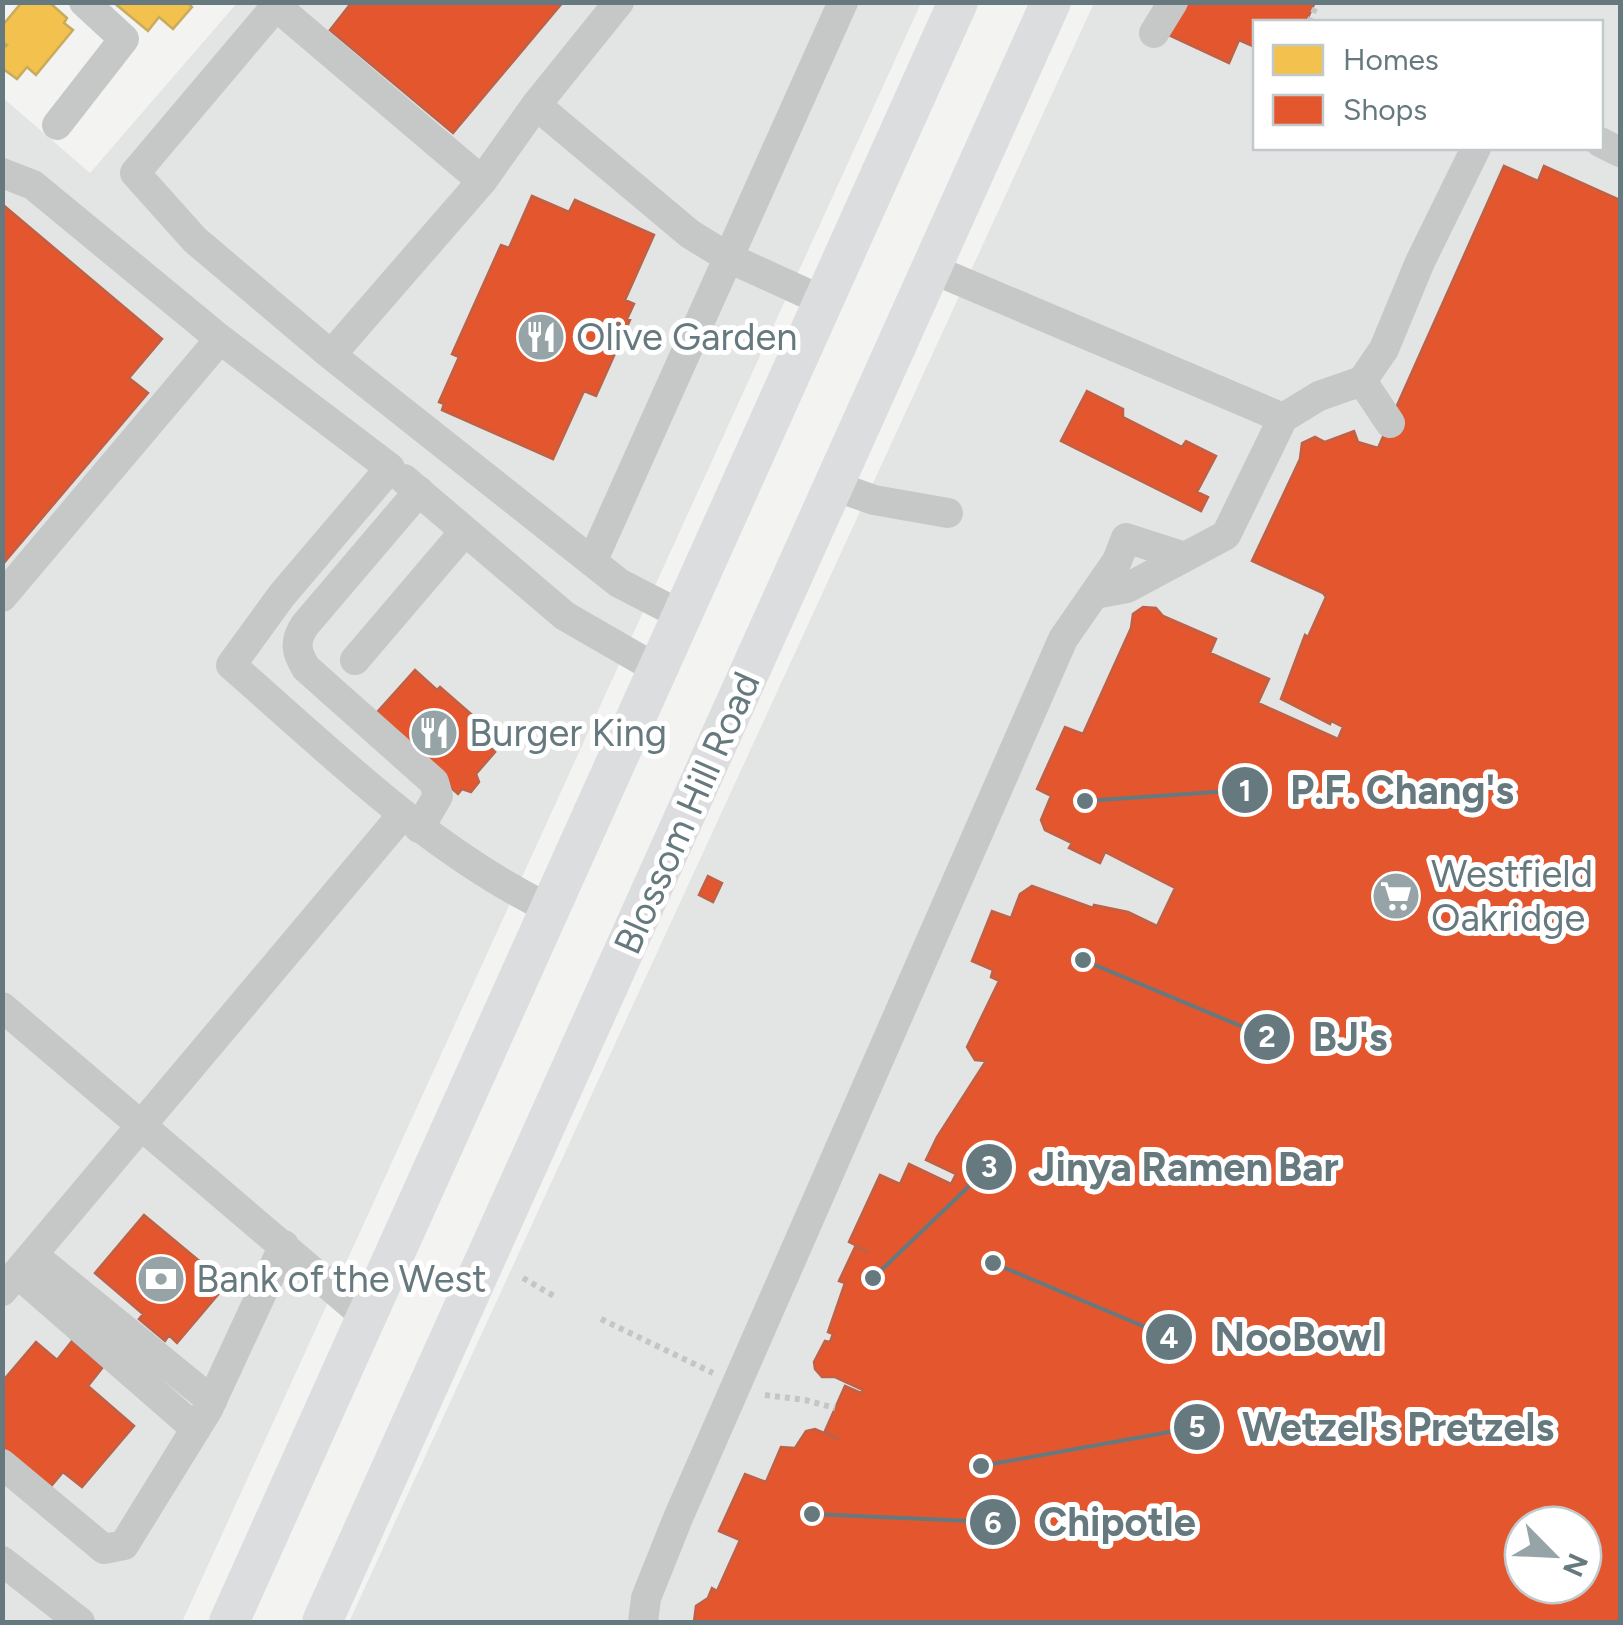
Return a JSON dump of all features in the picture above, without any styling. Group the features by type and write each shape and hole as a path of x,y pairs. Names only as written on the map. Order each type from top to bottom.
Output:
{"main road":[{"path":"229,1622 958,2"},
{"name":"Blossom Hill Road","path":"322,1622 1051,2"}],"street":[{"path":"57,125 124,39 84,2"},
{"path":"331,355 482,181 536,104 619,2"},
{"path":"592,562 843,2"},
{"path":"1152,18 1162,2"},
{"path":"1152,18 1173,2"},
{"path":"482,181 278,4 135,174 195,240 331,355 619,583 682,614"},
{"path":"536,104 690,234 729,258 823,301"},
{"path":"1095,594 1126,588 1226,535 1283,418 1319,396 1362,380 1384,349 1420,262 1475,150"},
{"path":"2,173 33,186 220,340 419,491 565,616 657,670"},
{"path":"932,268 1283,418"},
{"path":"2,598 220,340"},
{"path":"1362,380 1390,423"},
{"path":"390,468 282,595 231,665 411,821 508,888 548,908"},
{"path":"834,486 874,500 948,513"},
{"path":"17,1273 142,1125 411,821 438,796 434,782 306,668 296,652 298,635 305,625 419,491"},
{"path":"356,660 465,531"},
{"path":"642,1622 646,1598 678,1518 1063,639 1117,561 1126,538 1185,556"},
{"path":"2,1008 366,1317"},
{"path":"2,1464 104,1548 124,1545 212,1402 284,1245"},
{"path":"17,1273 212,1402"},
{"path":"17,1273 196,1429"},
{"path":"2,1562 80,1622"}],"path":[{"path":"523,1278 554,1296"},
{"path":"601,1320 725,1379"},
{"path":"766,1395 835,1408"}],"shaded area":[{"path":"237,3 921,3 182,1622 3,1622 2,97 90,173"},
{"path":"1094,3 1620,3 1620,1622 349,1622"}],"building: Homes":[{"path":"22,2 49,2 67,18 64,23 73,30 36,75 27,67 17,79 2,68 2,50 7,45 2,42 2,26"},
{"path":"113,2 187,2 192,7 173,29 159,17 148,31"}],"building: Shops":[{"path":"352,2 563,2 453,133 330,30"},
{"path":"1176,2 1315,2 1307,20 1253,20 1253,46 1239,40 1229,63 1162,32"},
{"name":"Westfield Oakridge","path":"1504,166 1538,181 1544,166 1620,200 1620,1622 694,1622 696,1606 708,1598 712,1588 717,1591 740,1540 719,1531 745,1474 766,1482 781,1447 795,1448 806,1431 815,1429 840,1440 825,1431 845,1386 861,1393 863,1390 835,1377 822,1377 814,1362 833,1334 828,1332 845,1283 839,1281 855,1247 869,1252 849,1242 880,1175 900,1184 909,1164 951,1184 956,1174 926,1160 986,1061 975,1060 967,1047 999,981 991,977 993,970 972,961 992,911 1011,918 1020,894 1032,886 1093,908 1094,905 1128,912 1157,926 1175,888 1105,852 1100,863 1069,848 1072,843 1045,830 1041,820 1051,796 1037,789 1065,727 1083,734 1131,628 1133,614 1143,607 1156,608 1163,616 1216,639 1210,653 1269,679 1258,703 1338,739 1343,727 1281,699 1305,635 1308,637 1326,597 1252,561 1300,459 1302,443 1315,437 1325,442 1354,431 1358,442 1378,448"},
{"name":"Olive Garden","path":"532,196 569,212 575,200 654,235 625,300 634,304 627,319 630,320 596,396 584,391 553,459 442,410 444,404 439,402 459,357 452,354 501,245 509,248"},
{"path":"2,204 162,339 129,378 148,393 2,565"},
{"path":"1087,391 1123,409 1123,417 1182,447 1186,441 1216,456 1197,492 1208,497 1201,511 1061,441"},
{"name":"Burger King","path":"415,670 472,715 466,722 492,745 495,752 476,774 479,782 471,792 462,789 458,794 372,718"},
{"path":"708,876 722,883 713,902 699,895"},
{"name":"Bank of the West","path":"144,1215 227,1284 177,1343 169,1335 165,1341 139,1319 143,1314 95,1273"},
{"path":"72,1341 103,1367 88,1386 134,1426 82,1487 63,1472 47,1491 2,1453 2,1382 36,1342 57,1360"}],"place":[{"name":"Olive Garden","path":"541,337"},
{"name":"Burger King","path":"434,733"},
{"name":"P.F. Chang's","path":"1085,801"},
{"name":"Westfield Oakridge","path":"1396,896"},
{"name":"BJ's","path":"1083,960"},
{"name":"NooBowl","path":"993,1263"},
{"name":"Jinya Ramen Bar","path":"873,1278"},
{"name":"Bank of the West","path":"161,1279"},
{"name":"Wetzel's Pretzels","path":"981,1466"},
{"name":"Chipotle","path":"812,1514"}]}
